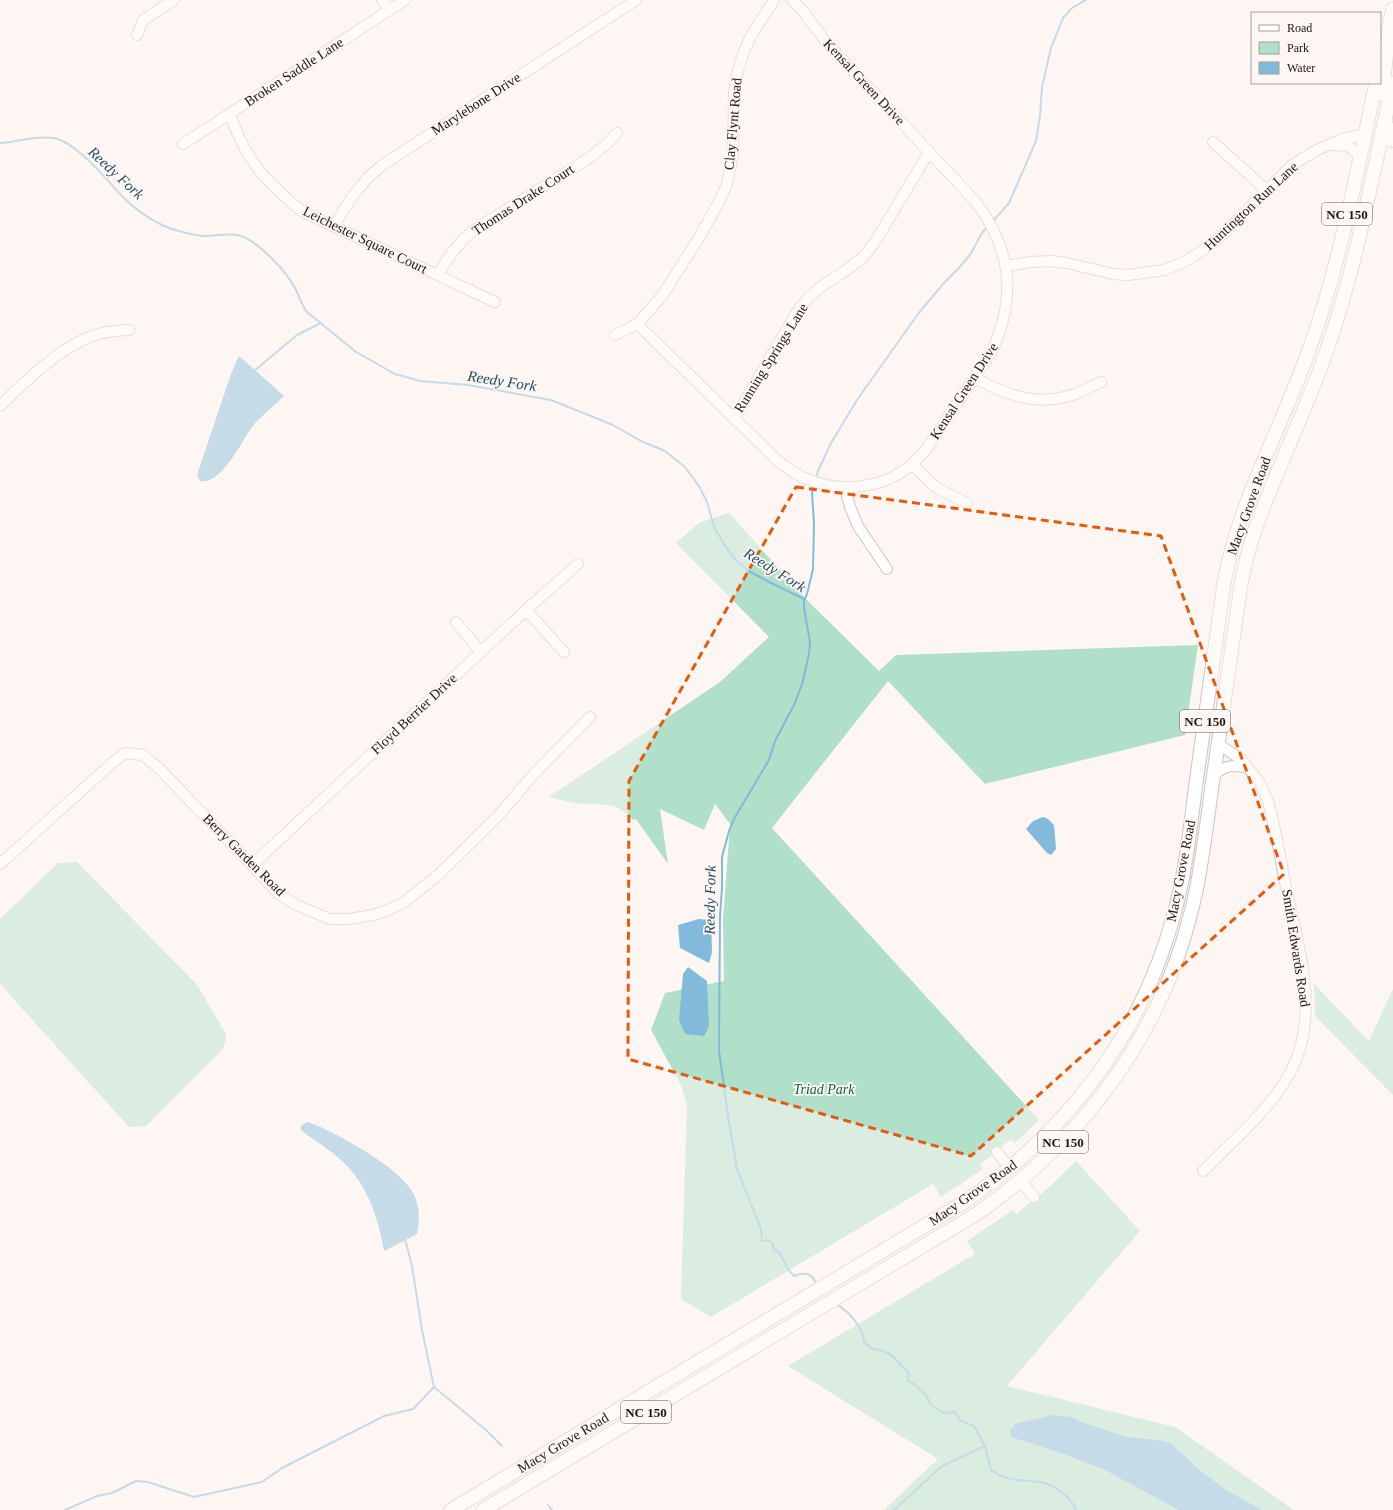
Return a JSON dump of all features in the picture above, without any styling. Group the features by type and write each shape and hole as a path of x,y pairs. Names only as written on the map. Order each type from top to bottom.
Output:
{"main road":[{"path":"1381,63 1393,9"},
{"path":"1387,141 1376,131 1376,124 1382,96 1390,24"},
{"name":"Macy Grove Road","path":"483,1510 978,1213 1021,1181 1063,1142 1089,1113 1113,1082 1136,1047 1155,1010 1174,966 1191,913 1200,870 1243,569 1252,537 1265,502 1325,354 1338,316 1387,141 1385,120 1393,83"},
{"name":"Macy Grove Road","path":"451,1510 969,1199 1010,1169 1051,1131 1088,1088 1112,1055 1132,1021 1150,984 1164,948 1172,921 1181,882 1224,583 1231,550 1242,516 1312,343 1328,290 1376,84"},
{"path":"1354,255 1362,185 1370,146 1365,134"},
{"path":"1265,502 1261,497 1261,493 1270,469 1289,403"},
{"path":"1200,754 1205,758 1207,766 1200,870"},
{"path":"1021,1181 1020,1175 1023,1170 1048,1144 1088,1088"},
{"path":"908,1255 1004,1184 1010,1176 1010,1169"},
{"path":"465,1510 499,1481"}],"street":[{"path":"137,35 143,20 174,0"},
{"path":"382,0 389,10"},
{"name":"Broken Saddle Lane","path":"183,144 405,0"},
{"name":"Marylebone Drive","path":"334,226 351,196 362,182 381,166 636,0"},
{"name":"Clay Flynt Road","path":"615,335 637,324 662,296 720,200 727,184 733,155 734,94 736,77 744,51 774,0"},
{"name":"Kensal Green Drive","path":"637,324 778,461 806,479 845,488 882,482 912,465 925,451 991,353 999,336 1005,316 1007,284 1005,266 998,239 985,214 975,201 825,41 803,11 792,0"},
{"name":"Leichester Square Court","path":"230,114 237,134 261,174 280,194 302,212 495,302"},
{"path":"1385,120 1393,133"},
{"name":"Thomas Drake Court","path":"438,275 447,259 459,243 472,232 589,158 606,145 617,133"},
{"name":"Huntington Run Lane","path":"1005,266 1050,261 1067,263 1113,274 1128,275 1164,270 1184,262 1218,239 1292,165 1317,150 1342,139 1365,134"},
{"path":"1213,142 1266,190"},
{"path":"1331,145 1348,146 1360,157"},
{"name":"Running Springs Lane","path":"734,419 797,312 808,298 822,286 848,269 862,257 875,242 929,152"},
{"path":"0,406 27,380 61,352 86,339 106,332 129,330"},
{"path":"975,378 996,390 1012,396 1030,399 1054,399 1076,394 1101,382"},
{"path":"912,465 937,488 967,503"},
{"path":"845,488 850,508 858,526 887,569"},
{"name":"Floyd Berrier Drive","path":"252,865 526,610 578,564"},
{"path":"526,610 564,652"},
{"path":"456,622 481,652"},
{"name":"Berry Garden Road","path":"0,864 51,816 125,752 142,755 159,768 278,893 296,905 330,919 350,919 386,911 403,903 437,876 499,815 534,774 590,718"},
{"name":"Smith Edwards Road","path":"1203,1171 1254,1119 1284,1082 1291,1071 1301,1046 1306,1021 1304,980 1271,811 1260,783 1242,760 1218,744"},
{"path":"1213,776 1228,766 1238,765 1248,768"},
{"path":"997,1152 1010,1169"},
{"path":"1021,1181 1034,1197"}],"highlighted area":[{"path":"796,487 1161,536 1284,874 971,1156 628,1059 629,781"}],"green space":[{"name":"Triad Park","path":"729,513 807,600 879,671 896,655 1198,645 1185,735 985,784 888,681 772,828 1039,1120 1015,1143 1011,1139 980,1165 983,1169 941,1197 933,1184 711,1317 681,1299 687,1105 681,1085 651,1030 665,993 724,981 723,921 730,824 715,804 704,830 660,809 668,864 636,819 633,820 621,809 611,805 580,804 549,797 720,682 769,637 676,543 700,522"},
{"path":"77,862 197,985 226,1034 225,1043 221,1051 146,1126 129,1127 0,984 0,919 58,863"},
{"path":"1314,984 1369,1041 1393,989 1393,1095 1315,1016"},
{"path":"1076,1161 1140,1231 1007,1386 1175,1427 1294,1510 884,1510 938,1459 788,1366 975,1254 967,1241 1013,1210 1016,1214 1047,1189"}],"water":[{"path":"239,356 284,396 256,422 225,468 209,480 200,481 197,475 231,374"},
{"path":"1043,817 1048,819 1054,825 1056,849 1051,855 1047,853 1026,829 1033,821"},
{"path":"699,919 711,920 712,952 709,963 680,948 678,925"},
{"path":"688,967 707,981 709,1026 704,1036 685,1034 679,1020 683,974"},
{"path":"308,1122 334,1133 366,1152 381,1162 406,1183 413,1193 418,1208 419,1224 417,1234 384,1251 373,1208 363,1187 345,1164 302,1131 300,1128 303,1124"},
{"path":"1053,1415 1072,1417 1081,1422 1126,1437 1157,1440 1170,1443 1197,1468 1226,1490 1262,1510 1179,1510 1103,1469 1061,1453 1011,1437 1010,1429 1015,1424"}],"waterway":[{"path":"992,222 1009,203 1036,141 1040,116 1042,87 1051,48 1063,18 1072,8 1086,0"},
{"name":"Reedy Fork","path":"0,143 40,137 54,138 63,141 73,147 92,164 129,203 157,223 166,227 203,236 233,234 253,242 271,257 286,275 292,283 303,307 307,312 356,352 395,374 420,381 468,385 551,400 613,425 641,441 665,451 685,467 699,486 707,502 714,527 727,549 736,560 749,571 804,599"},
{"path":"816,479 818,471 831,443 857,400 918,314 970,255 982,233 988,226"},
{"path":"254,371 297,335 321,323"},
{"name":"Reedy Fork","path":"814,485 812,494 814,523 813,569 804,601 810,642 809,654 802,684 795,703 775,741 769,760 735,817 729,831 722,857 719,1051 737,1169 761,1229 762,1241 768,1240 773,1244 773,1249 779,1252 788,1269 794,1276 798,1274 808,1274 813,1278 817,1285"},
{"path":"405,1239 412,1266 422,1330 434,1387 486,1430 502,1446"},
{"name":"Reedy Fork","path":"837,1304 856,1322 864,1342 872,1349 886,1352 896,1359 909,1374 907,1380 926,1395 931,1405 944,1413 955,1412 961,1421 974,1426 985,1446 991,1470 1010,1479 1048,1484 1067,1498 1076,1510"},
{"path":"65,1510 97,1496 112,1493 136,1481 148,1482 194,1497 262,1482 282,1468 384,1416 413,1409 434,1387"},
{"path":"894,1510 942,1466 985,1446"},
{"path":"548,1505 552,1510"}]}
